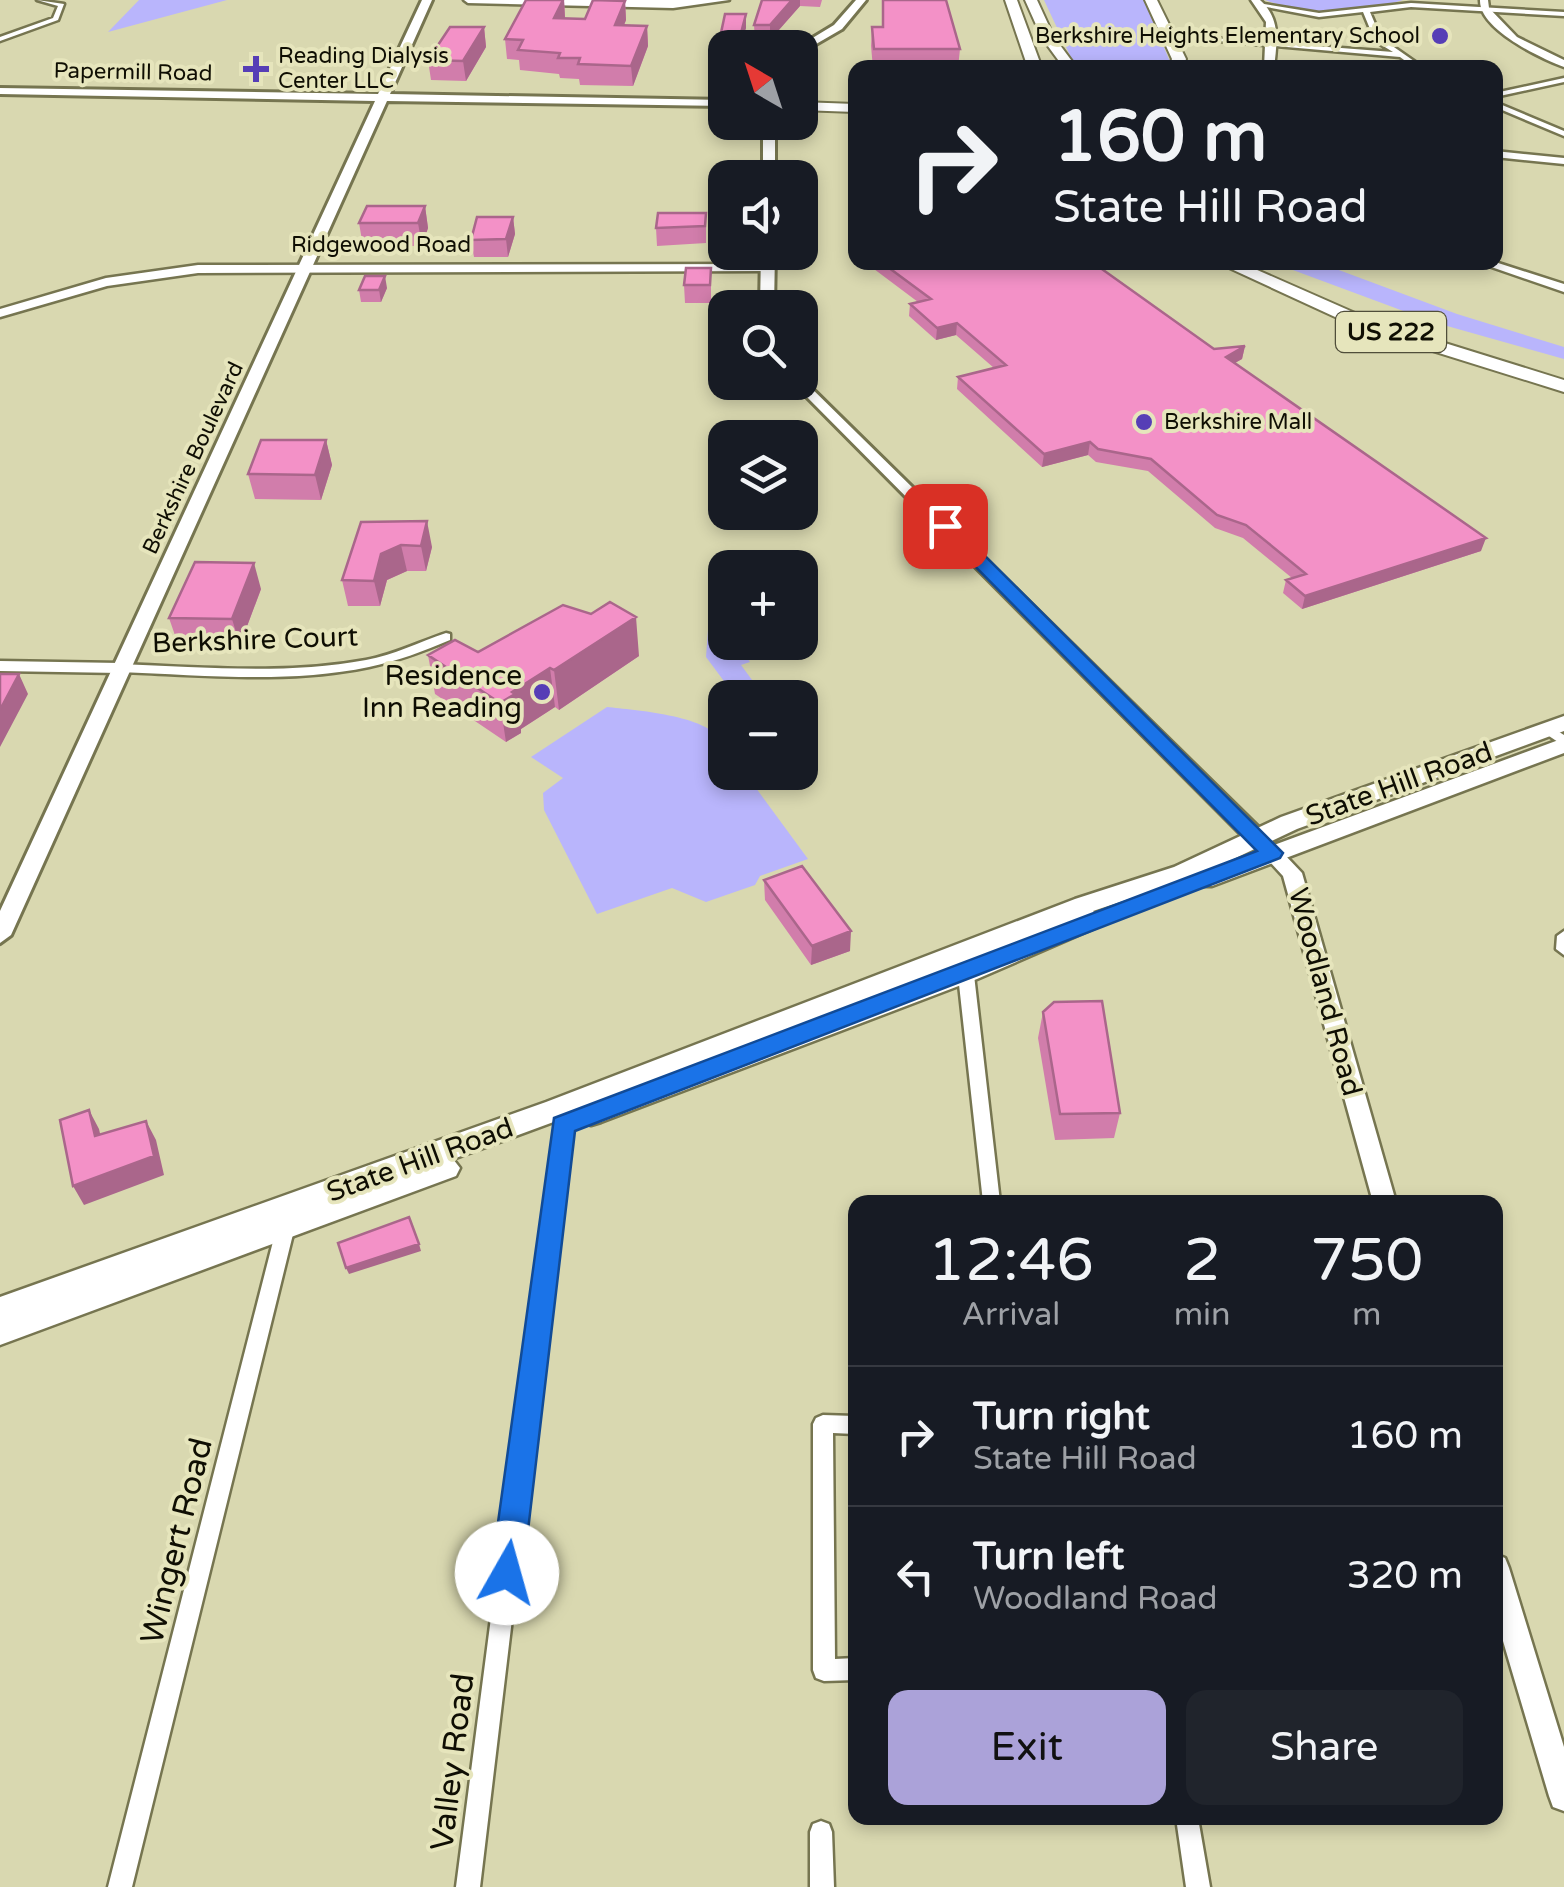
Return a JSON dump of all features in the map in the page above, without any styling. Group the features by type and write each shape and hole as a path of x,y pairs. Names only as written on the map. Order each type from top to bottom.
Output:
{"highway":[{"path":"1009,0 1012,55"},
{"path":"1009,0 1032,60"},
{"path":"1028,0 1048,60"},
{"path":"1028,0 1065,60"},
{"path":"1155,0 1178,60"},
{"path":"1155,0 1182,60"},
{"path":"818,109 848,110"},
{"path":"1231,270 1274,288"},
{"name":"US 222","path":"1239,270 1364,324 1564,386"},
{"name":"US 222","path":"1266,270 1361,310 1564,376"},
{"path":"1361,310 1564,368"}],"main road":[{"name":"Berkshire Boulevard","path":"0,934 427,0"},
{"path":"818,39 838,27 861,0"},
{"name":"Papermill Road","path":"2,92 385,96 708,106"},
{"name":"Woodland Road","path":"818,400 1265,845"},
{"name":"State Hill Road","path":"0,1331 963,963 1182,873 1561,732"},
{"name":"State Hill Road","path":"0,1310 288,1218"}],"street":[{"path":"0,39 56,20 62,5 42,0"},
{"path":"468,0 673,5 725,0"},
{"path":"1260,3 1318,15 1366,12 1394,5 1484,4 1564,14"},
{"path":"1260,3 1274,29 1270,60"},
{"path":"1484,4 1508,35 1564,64"},
{"path":"1366,12 1378,38 1406,60"},
{"path":"1212,40 1399,56"},
{"path":"1503,99 1564,80"},
{"path":"1503,104 1564,134"},
{"path":"1503,155 1564,161"},
{"name":"Ridgewood Road","path":"0,313 80,288 143,275 306,267 708,261"},
{"path":"1503,268 1564,288"},
{"name":"Berkshire Court","path":"120,668 326,669 387,658 446,637"},
{"path":"0,666 120,668"},
{"name":"Woodland Road","path":"1265,845 1292,873 1382,1195"},
{"path":"1564,936 1564,949"},
{"path":"963,963 991,1195"},
{"name":"Valley Road","path":"468,1887 560,1118"},
{"name":"Wingert Road","path":"120,1887 288,1218"},
{"path":"848,1424 823,1424 824,1670 848,1669"},
{"path":"1503,1594 1564,1796"},
{"path":"1188,1825 1198,1887"},
{"path":"822,1832 822,1887"}],"shaded area":[{"path":"139,0 227,0 108,32"},
{"path":"1044,0 1144,0 1169,60 1072,60"},
{"path":"1265,0 1403,0 1369,8 1317,11"},
{"path":"1293,270 1339,270 1457,314 1564,347 1564,359 1433,322"},
{"path":"708,660 750,662 741,665 752,680 723,680"},
{"path":"607,707 669,715 702,725 708,728 708,790 757,790 808,859 760,876 755,885 706,902 672,888 597,914 544,810 543,793 563,778 531,757"}],"building":[{"path":"526,0 563,0 554,18 585,19 593,0 625,1 615,25 647,26 631,66 578,64 580,58 558,58 560,53 518,50 523,40 505,39"},
{"path":"762,0 792,0 770,25 754,25"},
{"path":"883,0 946,0 960,49 874,49 872,27 883,27"},
{"path":"725,14 746,14 742,30 722,30"},
{"path":"450,27 484,27 463,61 428,60"},
{"path":"367,206 425,206 418,223 359,223"},
{"path":"658,213 706,213 705,226 656,228"},
{"path":"477,217 513,217 506,239 471,240"},
{"path":"686,268 711,270 710,285 684,285"},
{"name":"Berkshire Mall","path":"892,270 1103,270 1214,349 1245,346 1226,357 1486,538 1305,596 1286,580 1306,574 1246,525 1217,515 1151,459 1098,449 1090,442 1044,454 958,377 1006,365 957,323 937,328 910,304 931,299"},
{"path":"365,276 385,276 379,290 359,290"},
{"path":"261,440 326,440 315,475 248,474"},
{"path":"427,521 421,546 401,545 381,554 374,581 342,580 361,522"},
{"path":"195,562 254,563 232,619 169,618"},
{"path":"610,602 636,617 500,703 428,655 455,640 478,652 563,605 591,614"},
{"path":"0,674 19,674 0,710"},
{"path":"802,866 851,931 812,946 764,880"},
{"path":"1102,1001 1120,1113 1060,1114 1043,1012 1054,1002"},
{"path":"89,1110 95,1136 146,1121 154,1156 73,1186 60,1120"},
{"path":"409,1217 419,1244 346,1268 338,1243"}],"place":[{"name":"Berkshire Heights Elementary School","path":"1440,36"},
{"name":"Reading Dialysis Center LLC","path":"256,69"},
{"name":"Berkshire Mall","path":"1144,422"},
{"name":"Residence Inn Reading","path":"542,692"}],"route":[{"path":"507,1573 563,1125 791,1041 1093,919 1272,853 945,526"}]}
